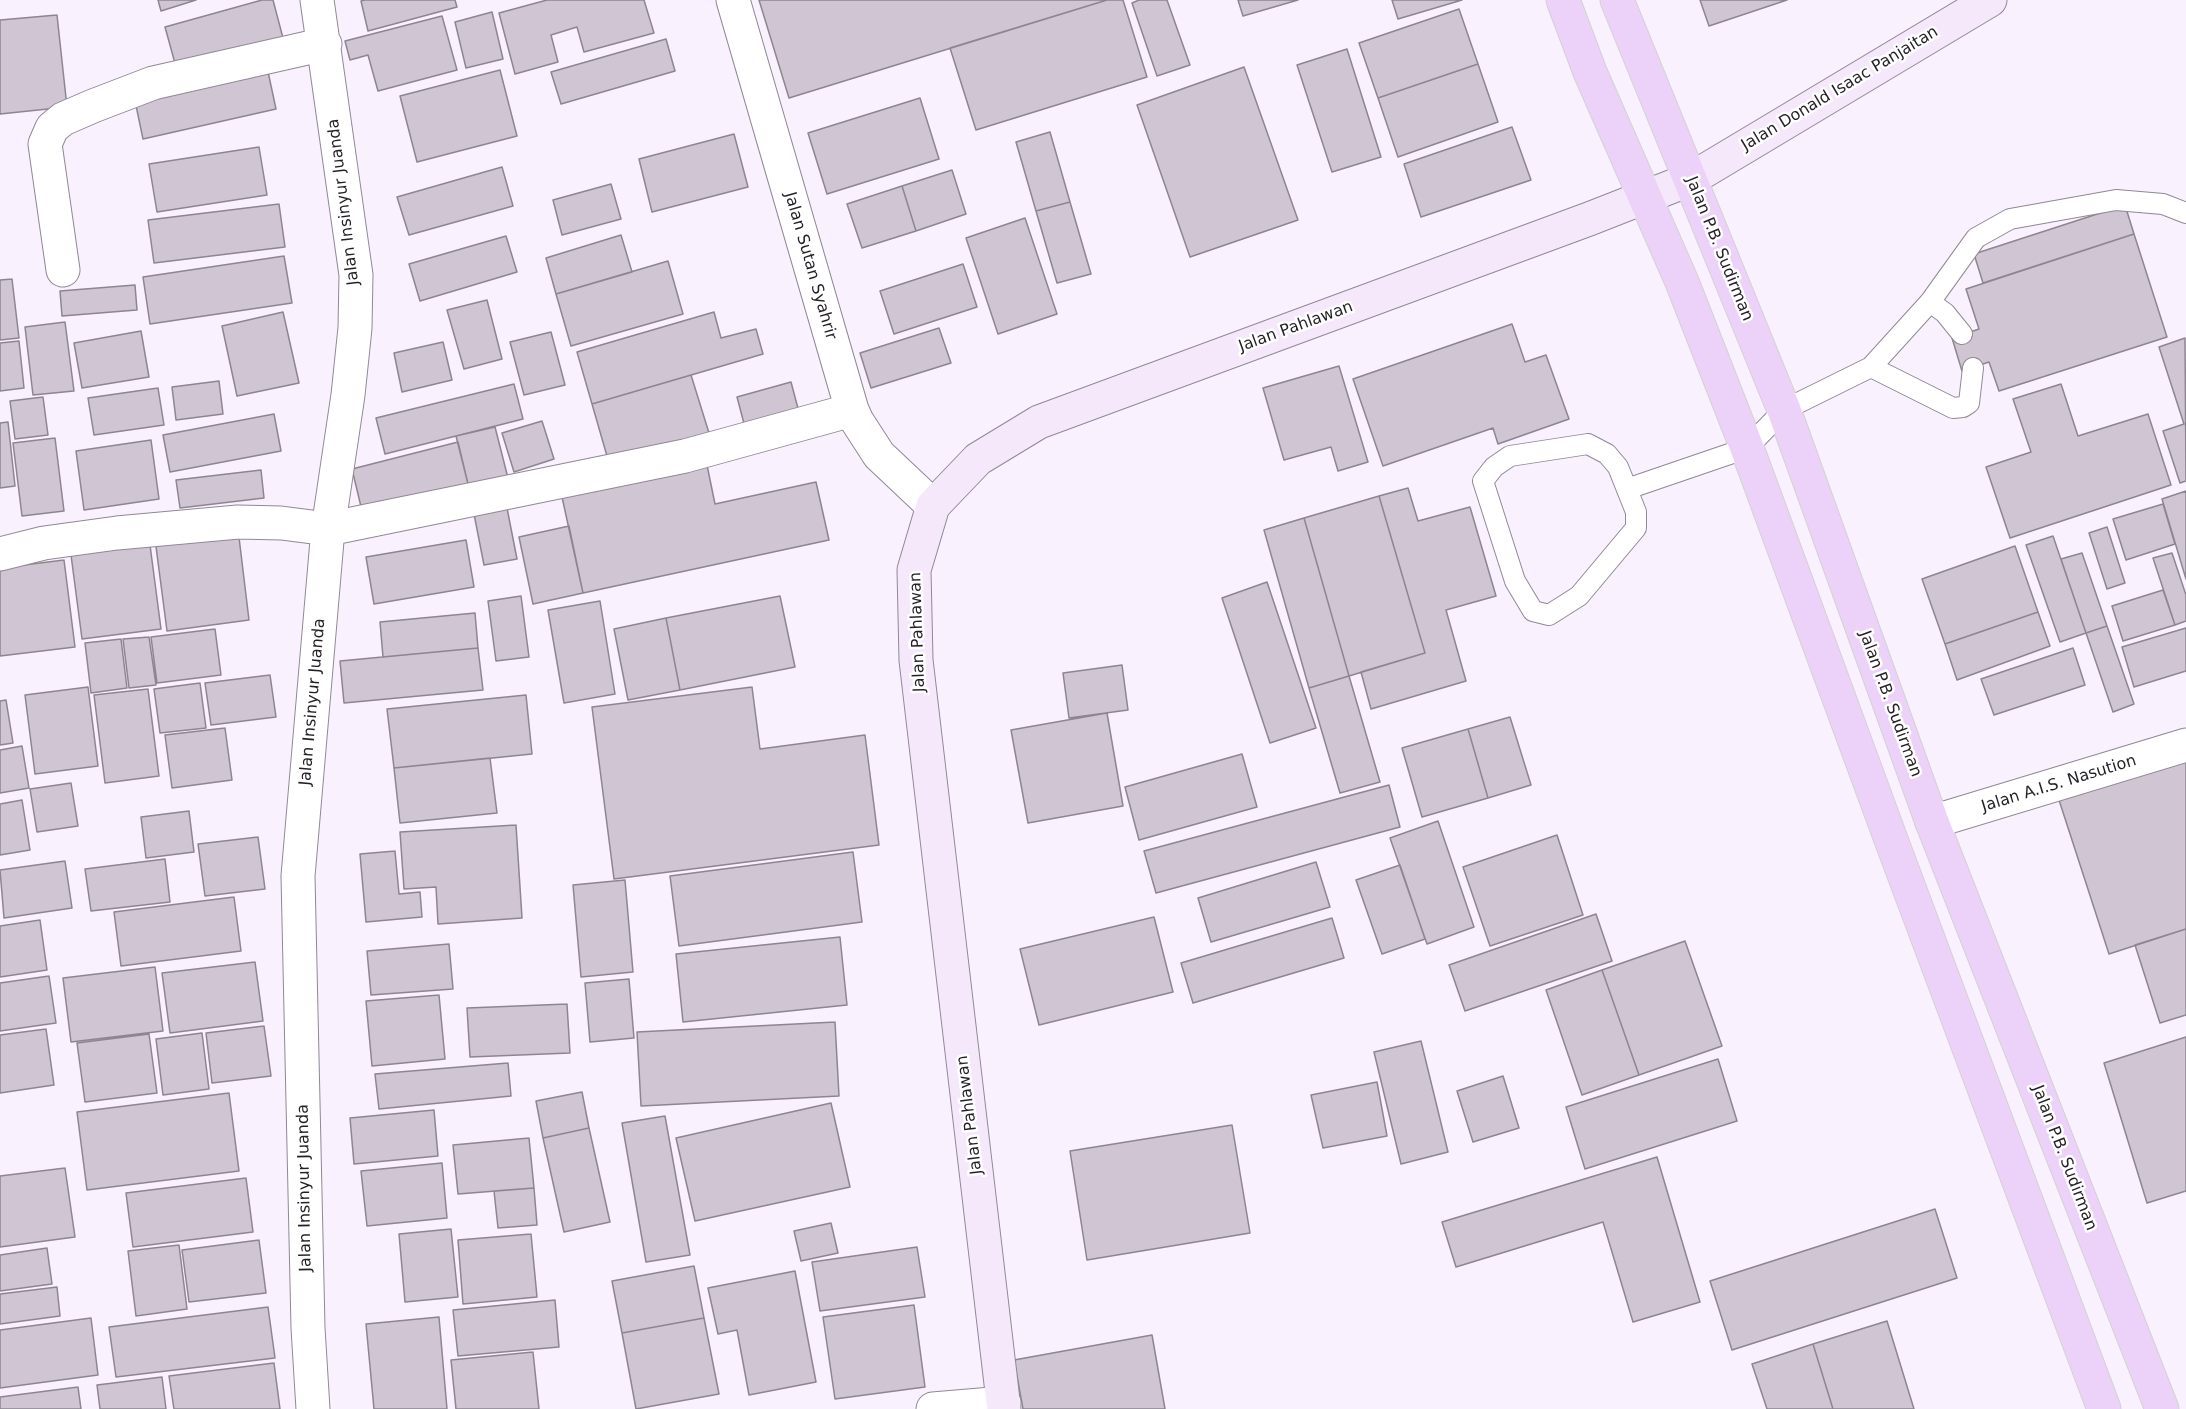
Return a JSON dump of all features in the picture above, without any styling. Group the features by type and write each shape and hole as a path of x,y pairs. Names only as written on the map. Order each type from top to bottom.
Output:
{"main road":[{"path":"1563,0 1590,72 1682,282 1747,448 2104,1409"},
{"name":"Jalan P.B. Sudirman","path":"1617,0 1784,410 1932,822 2162,1409"},
{"name":"Jalan Donald Isaac Panjaitan","path":"1691,179 1990,0"},
{"name":"Jalan Pahlawan","path":"1004,1406 916,660 914,570 933,506 978,459 1039,422 1691,179"}],"street":[{"name":"Jalan Insinyur Juanda","path":"314,1409 308,1328 298,876 328,529 348,395 355,328 356,275 317,0"},
{"name":"Jalan Sutan Syahrir","path":"733,0 854,416 879,455 933,506"},
{"path":"63,270 45,144 52,128 63,119 153,83 324,44"},
{"path":"0,554 44,543 117,533 238,522 281,523 328,529 685,456 854,416"},
{"name":"Jalan A.I.S. Nasution","path":"1932,822 2186,745"},
{"path":"933,1409 1004,1406"}],"lane":[{"path":"1628,489 1747,448 1784,410 1870,367 1930,302 1976,238 2010,219 2116,200 2163,204 2186,213"},
{"path":"1930,302 1945,313 1962,334"},
{"path":"1870,367 1953,408 1963,407 1969,403 1973,368"},
{"path":"1588,444 1607,454 1618,467 1628,489 1636,512 1636,528 1579,596 1549,615 1533,611 1515,580 1483,481 1494,467 1510,456 1588,444"}],"building":[{"path":"158,0 196,0 161,11"},
{"path":"262,0 273,0 283,38 176,67 165,27"},
{"path":"455,0 457,7 368,31 361,1"},
{"path":"547,0 644,0 654,33 584,52 577,27 551,35 558,62 515,74 499,13"},
{"path":"759,0 1107,0 789,98"},
{"path":"1107,0 1123,0 1147,77 976,130 950,48"},
{"path":"1139,0 1167,0 1190,65 1157,76 1132,3"},
{"path":"1238,0 1298,0 1243,16"},
{"path":"1392,0 1462,0 1398,19"},
{"path":"1700,0 1787,0 1709,26"},
{"path":"1459,9 1478,64 1378,98 1359,43"},
{"path":"492,12 503,59 466,68 455,22"},
{"path":"57,15 67,107 0,114 0,20"},
{"path":"442,16 457,70 378,91 368,55 350,60 345,41"},
{"path":"666,39 675,71 561,104 551,72"},
{"path":"1347,49 1381,157 1332,172 1297,65"},
{"path":"1478,64 1498,122 1398,157 1378,98"},
{"path":"267,67 276,109 143,139 134,96"},
{"path":"1244,67 1298,220 1190,257 1137,105"},
{"path":"500,70 517,136 417,162 400,96"},
{"path":"920,98 939,159 827,194 808,133"},
{"path":"1512,127 1531,180 1421,217 1404,164"},
{"path":"1050,132 1070,202 1036,211 1016,142"},
{"path":"734,134 748,187 652,212 639,159"},
{"path":"259,147 267,195 157,212 149,164"},
{"path":"502,167 513,206 409,235 397,197"},
{"path":"952,170 966,214 916,231 902,186"},
{"path":"611,184 621,219 562,235 553,200"},
{"path":"902,186 916,231 862,248 847,204"},
{"path":"1070,202 1091,274 1057,283 1036,211"},
{"path":"279,204 285,247 154,263 148,220"},
{"path":"2125,205 2134,234 1983,283 1974,254"},
{"path":"1025,218 1057,314 998,334 966,238"},
{"path":"2134,234 2167,337 1999,391 1989,362 1962,371 1952,338 1979,329 1966,289"},
{"path":"621,235 632,272 556,294 546,258"},
{"path":"506,236 517,272 420,301 409,264"},
{"path":"284,256 292,303 150,324 143,277"},
{"path":"668,261 683,314 571,346 556,294"},
{"path":"963,264 977,307 894,334 880,291"},
{"path":"12,279 19,338 0,340 0,280"},
{"path":"135,285 137,310 62,316 60,291"},
{"path":"487,300 502,359 464,369 447,310"},
{"path":"283,312 299,383 237,396 222,326"},
{"path":"714,312 721,338 756,329 763,354 592,404 577,352"},
{"path":"65,322 74,391 33,395 25,327"},
{"path":"1512,324 1525,362 1546,355 1569,419 1498,444 1493,428 1383,466 1353,379"},
{"path":"939,328 951,363 871,388 860,353"},
{"path":"141,331 149,377 82,388 74,343"},
{"path":"551,332 565,385 524,395 510,342"},
{"path":"2185,338 2186,481 2180,483 2163,431 2184,424 2159,347"},
{"path":"19,341 24,388 0,391 0,343"},
{"path":"443,342 452,380 402,392 394,353"},
{"path":"1339,366 1368,462 1338,471 1331,447 1284,460 1263,388"},
{"path":"691,375 709,433 609,463 592,404"},
{"path":"219,381 223,414 176,420 172,387"},
{"path":"791,382 800,416 746,431 737,397"},
{"path":"514,384 523,419 385,454 376,418"},
{"path":"2061,384 2078,436 2148,414 2171,485 2010,538 1986,467 2031,452 2013,399"},
{"path":"158,388 164,425 94,435 88,398"},
{"path":"43,397 48,435 15,439 10,401"},
{"path":"274,414 281,451 170,472 163,435"},
{"path":"542,421 554,459 514,472 502,433"},
{"path":"8,422 15,486 0,488 0,423"},
{"path":"495,427 508,478 469,488 456,436"},
{"path":"55,438 64,511 22,516 13,443"},
{"path":"151,440 159,499 84,510 76,451"},
{"path":"458,442 469,488 363,515 352,469"},
{"path":"707,465 715,504 816,482 829,540 583,593 562,497"},
{"path":"261,470 264,498 180,508 176,480"},
{"path":"1408,488 1418,521 1470,507 1496,596 1446,610 1466,681 1371,709 1361,672 1425,653 1379,496"},
{"path":"2186,491 2186,579 2162,499"},
{"path":"1379,496 1425,653 1349,676 1304,518"},
{"path":"2163,504 2175,544 2126,560 2113,519"},
{"path":"507,508 517,559 484,565 474,514"},
{"path":"1304,518 1349,676 1309,688 1264,530"},
{"path":"569,526 583,593 533,604 519,537"},
{"path":"2107,527 2125,583 2107,589 2089,533"},
{"path":"238,529 249,620 167,631 155,539"},
{"path":"2053,536 2086,633 2060,642 2026,545"},
{"path":"466,540 474,587 374,604 366,557"},
{"path":"150,545 161,629 82,639 71,555"},
{"path":"2015,546 2038,612 1945,644 1922,579"},
{"path":"2082,553 2107,626 2086,633 2061,559"},
{"path":"2172,553 2186,595 2186,621 2175,625 2153,558"},
{"path":"64,560 75,647 0,656 0,568"},
{"path":"1267,582 1316,728 1270,743 1222,598"},
{"path":"2163,590 2175,625 2123,641 2112,606"},
{"path":"521,596 529,657 496,661 488,601"},
{"path":"780,596 795,667 680,690 666,618"},
{"path":"600,601 615,694 564,703 548,610"},
{"path":"2038,612 2050,646 1957,680 1945,644"},
{"path":"475,613 478,648 383,657 380,622"},
{"path":"666,618 680,690 628,700 614,629"},
{"path":"2107,626 2134,704 2113,712 2086,633"},
{"path":"2186,628 2186,671 2134,687 2122,647"},
{"path":"215,629 221,675 157,683 151,637"},
{"path":"149,637 156,685 129,688 123,639"},
{"path":"121,639 127,688 91,693 85,643"},
{"path":"478,648 483,690 344,703 340,661"},
{"path":"2073,648 2085,685 1994,715 1981,679"},
{"path":"1122,665 1128,710 1069,718 1063,673"},
{"path":"270,675 276,717 211,725 205,683"},
{"path":"1349,676 1380,782 1340,793 1309,688"},
{"path":"200,683 206,728 160,733 154,689"},
{"path":"88,687 98,766 35,774 25,695"},
{"path":"752,687 760,749 865,735 879,845 614,879 592,707"},
{"path":"148,689 159,776 105,783 94,695"},
{"path":"526,695 532,754 394,768 387,709"},
{"path":"6,700 13,743 0,745 0,701"},
{"path":"1107,713 1123,806 1028,823 1011,730"},
{"path":"1510,717 1531,785 1488,798 1468,729"},
{"path":"225,728 232,780 172,788 165,735"},
{"path":"1468,729 1488,798 1422,817 1402,748"},
{"path":"22,746 29,788 0,793 0,750"},
{"path":"1242,754 1257,807 1139,840 1125,787"},
{"path":"490,758 497,813 400,823 394,768"},
{"path":"2186,760 2186,929 2109,954 2059,800"},
{"path":"71,783 78,826 37,832 30,789"},
{"path":"1389,785 1400,827 1156,893 1144,851"},
{"path":"22,800 30,850 0,855 0,804"},
{"path":"189,811 194,852 146,858 141,817"},
{"path":"1438,821 1474,927 1427,944 1390,838"},
{"path":"516,825 522,918 438,924 436,887 404,889 400,832"},
{"path":"1557,835 1583,915 1490,946 1463,867"},
{"path":"258,837 265,889 205,896 198,844"},
{"path":"395,851 399,894 420,892 422,917 366,922 360,854"},
{"path":"853,852 862,922 679,946 670,876"},
{"path":"165,859 170,902 91,911 85,869"},
{"path":"65,861 72,908 4,918 0,870"},
{"path":"1316,862 1330,907 1211,942 1198,898"},
{"path":"1400,865 1425,939 1382,954 1356,880"},
{"path":"625,880 633,972 581,977 573,885"},
{"path":"234,897 241,951 121,966 114,912"},
{"path":"1596,914 1612,961 1465,1011 1449,965"},
{"path":"1154,917 1173,992 1039,1025 1020,949"},
{"path":"1332,918 1344,958 1193,1003 1181,963"},
{"path":"40,920 47,970 0,977 0,926"},
{"path":"2186,929 2186,1015 2160,1023 2135,945"},
{"path":"840,937 847,1005 683,1022 676,954"},
{"path":"1685,941 1722,1046 1639,1075 1602,970"},
{"path":"449,944 453,989 371,995 367,951"},
{"path":"255,962 263,1021 170,1033 162,973"},
{"path":"155,967 163,1031 71,1042 63,978"},
{"path":"1602,970 1639,1075 1582,1095 1546,990"},
{"path":"49,976 56,1023 0,1031 0,983"},
{"path":"629,979 634,1038 590,1042 585,983"},
{"path":"439,995 445,1059 372,1066 366,1001"},
{"path":"567,1004 570,1053 470,1057 467,1008"},
{"path":"835,1022 839,1096 641,1106 637,1032"},
{"path":"264,1026 271,1076 212,1083 206,1033"},
{"path":"46,1029 54,1085 0,1093 0,1035"},
{"path":"202,1033 209,1089 163,1095 156,1039"},
{"path":"149,1034 157,1093 85,1102 77,1043"},
{"path":"2186,1037 2186,1191 2147,1203 2104,1063"},
{"path":"1421,1041 1448,1152 1401,1164 1374,1052"},
{"path":"1718,1059 1737,1121 1585,1169 1566,1107"},
{"path":"508,1063 511,1096 379,1109 375,1074"},
{"path":"1503,1076 1519,1128 1473,1142 1457,1091"},
{"path":"1377,1082 1387,1136 1323,1148 1311,1095"},
{"path":"582,1092 589,1128 543,1138 536,1101"},
{"path":"229,1093 239,1171 87,1190 77,1112"},
{"path":"831,1103 850,1187 695,1221 676,1138"},
{"path":"434,1110 438,1156 354,1164 350,1118"},
{"path":"665,1116 690,1255 646,1262 622,1123"},
{"path":"1232,1125 1250,1233 1087,1260 1070,1151"},
{"path":"589,1128 610,1222 564,1232 543,1138"},
{"path":"529,1138 534,1188 458,1194 453,1145"},
{"path":"1657,1157 1700,1302 1633,1322 1603,1222 1456,1267 1442,1222"},
{"path":"442,1163 447,1218 367,1226 361,1171"},
{"path":"65,1168 75,1237 0,1247 0,1176"},
{"path":"246,1178 253,1232 133,1247 126,1193"},
{"path":"534,1188 537,1225 498,1228 494,1191"},
{"path":"1935,1209 1957,1278 1732,1350 1710,1281"},
{"path":"831,1223 838,1253 801,1261 794,1231"},
{"path":"451,1229 458,1297 405,1302 399,1234"},
{"path":"531,1234 537,1297 463,1304 458,1240"},
{"path":"259,1240 266,1293 189,1302 182,1250"},
{"path":"179,1245 187,1309 136,1316 128,1251"},
{"path":"917,1247 925,1297 820,1311 812,1262"},
{"path":"47,1248 52,1284 0,1291 0,1255"},
{"path":"694,1266 704,1318 622,1333 612,1281"},
{"path":"795,1271 816,1382 749,1395 737,1330 718,1334 708,1288"},
{"path":"57,1287 60,1316 0,1324 0,1294"},
{"path":"555,1300 559,1347 458,1356 453,1310"},
{"path":"914,1305 925,1387 835,1399 823,1317"},
{"path":"268,1307 275,1358 116,1377 109,1327"},
{"path":"439,1317 447,1409 374,1409 366,1324"},
{"path":"91,1318 98,1375 0,1388 0,1330"},
{"path":"704,1318 719,1394 636,1409 622,1333"},
{"path":"1887,1321 1914,1409 1833,1409 1813,1344"},
{"path":"1152,1335 1165,1409 1023,1409 1014,1360"},
{"path":"1813,1344 1833,1409 1767,1409 1752,1364"},
{"path":"533,1352 539,1409 456,1409 451,1360"},
{"path":"274,1363 280,1409 174,1409 169,1376"},
{"path":"162,1377 166,1409 100,1409 97,1385"},
{"path":"78,1387 81,1409 0,1409 0,1397"}]}
